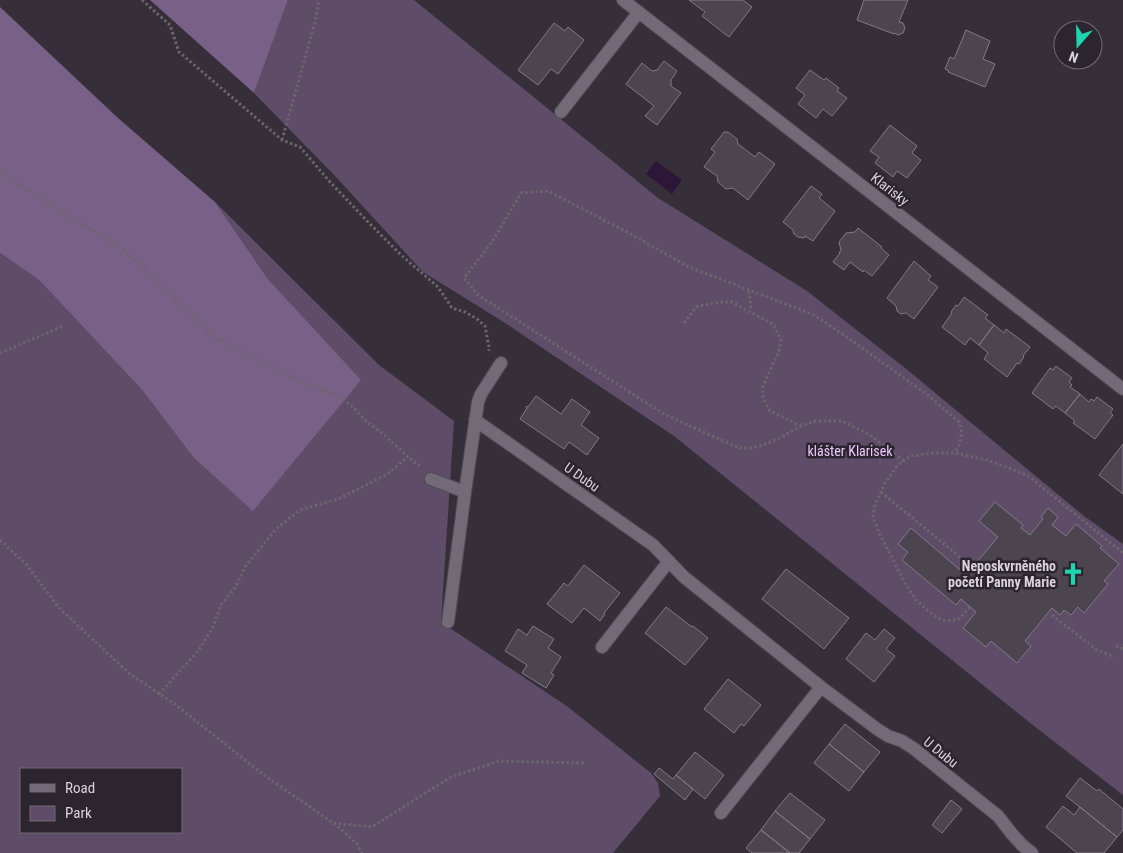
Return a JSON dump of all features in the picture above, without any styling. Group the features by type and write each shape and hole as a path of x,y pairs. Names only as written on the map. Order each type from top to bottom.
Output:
{"street":[{"name":"Klarisky","path":"623,0 1123,389"},
{"path":"561,112 639,12"},
{"path":"448,622 478,402 481,394 502,363"},
{"name":"U Dubu","path":"475,420 653,545 684,577 821,687 877,729 913,748 998,816 1022,845 1032,853"},
{"path":"431,479 465,492"},
{"path":"602,647 669,561"},
{"path":"721,813 821,687"}],"path":[{"path":"142,0 170,25 179,52 282,140 300,147 330,182 376,229 438,287 452,308 477,318 485,326 489,347 488,355"},
{"path":"282,140 315,22 319,0"},
{"path":"0,172 124,250 215,337 303,382 338,395 408,457 432,474 431,479"},
{"path":"904,461 870,434 842,421 815,422 801,426 778,439 753,448 740,448 666,415 486,301 478,295 464,278 492,242 521,193 548,191 625,230 689,267 814,315 844,334 929,396 959,422 962,433 956,453"},
{"path":"749,291 751,312"},
{"path":"684,323 696,307 719,302 732,302 774,325 781,340 779,351 763,386 764,398 770,411 801,426"},
{"path":"0,353 63,326"},
{"path":"970,607 959,619 946,621 932,614 916,600 879,533 873,517 875,504 885,483 897,466 910,456 956,453 987,460 1026,475 1123,553"},
{"path":"159,694 198,651 213,627 221,606 235,588 245,567 276,529 300,510 338,499 386,475 408,457"},
{"path":"881,492 972,567"},
{"path":"0,540 26,564 60,609 130,674 176,705 264,775 333,823 357,844 362,853"},
{"path":"1052,614 1097,650 1114,657"},
{"path":"1116,646 1123,649"},
{"path":"333,823 372,828 450,777 500,761 585,763"}],"green space":[{"name":"klášter Klarisek","path":"288,0 414,0 658,198 807,291 910,372 1084,516 1123,544 1123,795 1029,722 674,436 502,321 423,272 337,178 254,93"},
{"path":"215,202 379,365 454,421 441,622 568,707 651,773 658,783 660,796 613,853 0,853 0,253 39,280 142,390 193,457 360,380 268,279"}],"shaded area":[{"path":"150,0 288,0 254,93"},
{"path":"0,7 118,118 215,202 268,279 361,380 253,511 193,457 142,390 39,280 0,253"},
{"path":"656,161 682,180 672,194 646,174"}],"building":[{"path":"689,0 743,0 752,7 729,37 702,16 705,12"},
{"path":"864,0 908,0 899,22 903,23 905,28 903,33 894,34 857,20"},
{"path":"554,23 565,31 568,27 584,40 558,74 551,69 538,85 518,70"},
{"path":"966,30 990,41 983,59 995,64 985,87 948,72 945,69 950,57 954,59"},
{"path":"664,61 677,71 671,80 671,86 681,93 657,125 645,116 654,106 626,84 642,63 652,71 657,70"},
{"path":"810,70 824,80 826,78 839,88 837,91 847,98 832,116 823,109 816,118 798,104 805,95 796,88"},
{"path":"890,125 917,146 912,153 921,160 907,178 897,171 893,177 875,163 879,157 870,151"},
{"path":"724,132 728,132 737,139 738,144 755,157 759,152 775,164 748,200 733,188 726,189 718,182 717,176 704,167 715,152 711,149"},
{"path":"811,186 822,194 819,198 835,211 813,241 805,236 804,238 798,237 783,222"},
{"path":"858,228 889,255 872,276 850,262 844,270 833,262 841,250 839,242 846,233 855,232"},
{"path":"914,261 931,276 928,280 938,287 914,319 906,313 901,314 897,311 896,306 887,298"},
{"path":"964,297 988,315 985,318 994,325 979,345 970,338 965,345 942,327 956,305 958,306"},
{"path":"994,325 1004,333 1006,329 1030,347 1019,364 1017,363 1007,377 984,359 988,353 979,345"},
{"path":"1056,366 1072,378 1069,382 1072,385 1070,387 1080,394 1065,413 1056,406 1053,409 1032,393 1050,368 1053,370"},
{"path":"1080,394 1089,402 1091,399 1094,401 1097,397 1113,409 1110,413 1113,415 1095,439 1073,423 1075,421 1065,413"},
{"path":"536,396 561,414 572,399 590,412 581,425 599,438 587,455 569,442 564,449 520,419 527,406"},
{"path":"1123,444 1123,494 1099,475"},
{"path":"995,502 1023,525 1021,528 1030,535 1043,519 1041,517 1048,508 1058,517 1052,525 1066,536 1076,524 1102,546 1100,548 1119,564 1104,581 1108,584 1084,613 1078,607 1071,615 1064,610 1060,615 1052,608 1025,641 1031,646 1017,663 991,641 986,647 963,628 976,612 961,599 956,605 902,560 908,552 898,544 911,528 966,575 998,537 979,521"},
{"path":"584,565 620,593 600,621 584,608 572,623 547,604 564,583 568,586"},
{"path":"786,569 849,618 824,649 762,599"},
{"path":"666,607 708,638 685,665 645,633"},
{"path":"533,626 554,639 548,648 561,657 551,673 554,675 546,688 522,673 527,665 505,651 518,629 527,635"},
{"path":"884,629 895,638 886,649 895,656 874,682 846,659 866,633 875,640"},
{"path":"728,679 761,705 744,726 741,724 734,733 704,709"},
{"path":"845,724 880,752 864,772 829,744"},
{"path":"829,744 864,772 849,791 814,763"},
{"path":"695,752 724,775 705,799 676,775"},
{"path":"659,768 673,779 676,775 693,789 685,800 654,774"},
{"path":"1080,778 1097,791 1099,789 1123,809 1123,830 1117,837 1066,796"},
{"path":"790,793 825,820 810,839 775,811"},
{"path":"951,800 962,809 942,833 932,825"},
{"path":"1063,806 1074,815 1080,807 1117,837 1104,853 1077,853 1046,827"},
{"path":"775,811 810,839 799,853 790,853 761,830"},
{"path":"761,830 790,853 752,853 746,848"}],"place":[{"name":"Neposkvrněného početí Panny Marie","path":"1073,574"}]}
